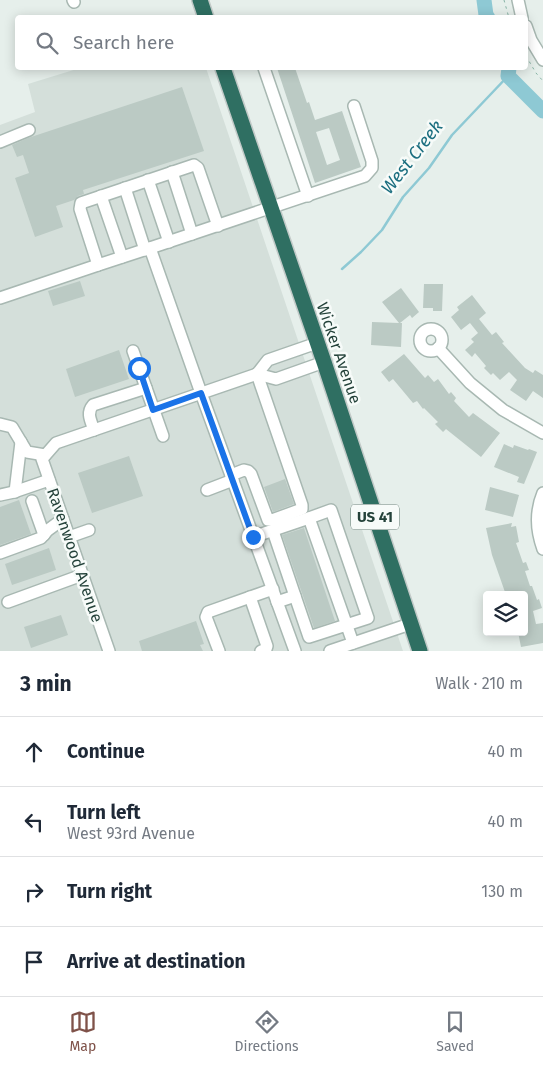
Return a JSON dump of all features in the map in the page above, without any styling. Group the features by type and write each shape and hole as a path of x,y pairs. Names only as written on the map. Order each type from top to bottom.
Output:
{"highway":[{"path":"200,0 205,15"},
{"name":"Wicker Avenue","path":"224,70 324,362 420,651"}],"street":[{"path":"518,0 521,15"},
{"path":"528,32 543,60"},
{"path":"265,70 308,196"},
{"path":"0,298 365,176 372,168 372,160 354,106"},
{"path":"0,142 29,130"},
{"path":"98,265 80,209 81,203 172,172 194,165 198,168 218,226"},
{"path":"172,172 192,234"},
{"path":"148,180 169,242"},
{"path":"125,188 295,651"},
{"path":"101,196 122,257"},
{"path":"0,424 12,427 27,452 44,457 56,443 257,374 268,360 317,342"},
{"path":"438,348 470,383 516,419 543,433"},
{"path":"133,351 163,436"},
{"path":"257,374 276,379 324,362"},
{"path":"207,490 244,470 251,474 268,520 302,509 257,374"},
{"path":"94,430 89,414 93,405 146,388"},
{"path":"15,492 21,442"},
{"name":"Ravenwood Avenue","path":"44,457 49,480 109,651"},
{"path":"0,495 15,492 49,480"},
{"path":"543,492 539,502 537,530 543,549"},
{"path":"32,501 44,534"},
{"path":"253,537 330,510 368,618 310,637 272,531"},
{"path":"309,518 353,643"},
{"path":"0,553 36,540 63,519"},
{"path":"69,537 90,530"},
{"path":"8,602 82,575"},
{"path":"219,651 206,614 273,589"},
{"path":"278,602 295,596"},
{"path":"250,597 267,646 266,649 261,651"},
{"path":"330,651 410,624"}],"path":[{"path":"504,0 508,15"},
{"path":"528,59 543,81"}],"shaded area":[{"path":"74,70 207,70 403,651 0,651 0,125 35,112 28,84"}],"building":[{"path":"278,70 296,70 315,120 342,111 361,167 315,183","holes":["329,128 340,160 327,165 316,132"]},
{"path":"182,87 204,151 83,190 84,194 74,200 56,206 63,227 35,237 15,178 29,173 23,155 17,157 12,145"},
{"path":"80,281 85,296 53,306 48,291"},
{"path":"424,284 443,284 442,311 433,311 433,308 423,308"},
{"path":"401,288 419,312 412,318 410,315 400,323 402,323 401,347 371,345 372,322 399,323 382,302"},
{"path":"472,295 486,313 479,319 492,335 496,332 504,342 502,343 525,368 533,373 535,370 543,375 543,398 533,391 526,401 510,390 517,380 509,372 500,380 484,368 486,366 475,353 472,357 465,350 474,342 471,339 478,333 470,323 461,330 451,317 459,310 457,307"},
{"path":"119,350 129,379 75,397 66,369"},
{"path":"404,354 425,378 428,375 434,382 438,379 449,394 451,392 456,398 454,401 469,417 473,413 500,433 481,457 446,429 443,432 435,424 438,422 417,401 413,403 393,379 389,382 381,372"},
{"path":"504,444 513,448 514,445 537,452 524,484 517,482 519,477 494,467"},
{"path":"129,456 143,496 92,513 78,473"},
{"path":"285,479 294,504 273,512 264,487"},
{"path":"490,487 519,495 513,517 485,510"},
{"path":"19,500 31,534 0,545 0,507"},
{"path":"512,523 511,527 516,526 519,542 516,543 523,563 526,562 529,570 525,571 530,586 532,586 542,608 533,611 536,624 543,623 543,643 521,647 519,636 528,636 528,591 505,591 492,555 486,528"},
{"path":"304,528 335,621 314,628 282,535"},
{"path":"49,548 56,570 12,585 5,564"},
{"path":"61,615 68,635 31,648 24,627"},
{"path":"196,621 204,644 200,645 203,651 142,651 139,641"}],"waterway":[{"name":"West Creek","path":"484,0 486,15"},
{"path":"509,70 508,76 543,111"},
{"name":"West Creek","path":"342,269 382,230 403,197 429,168 452,135 508,76"}],"route":[{"path":"139,368 153,410 201,393 253,537"}]}
